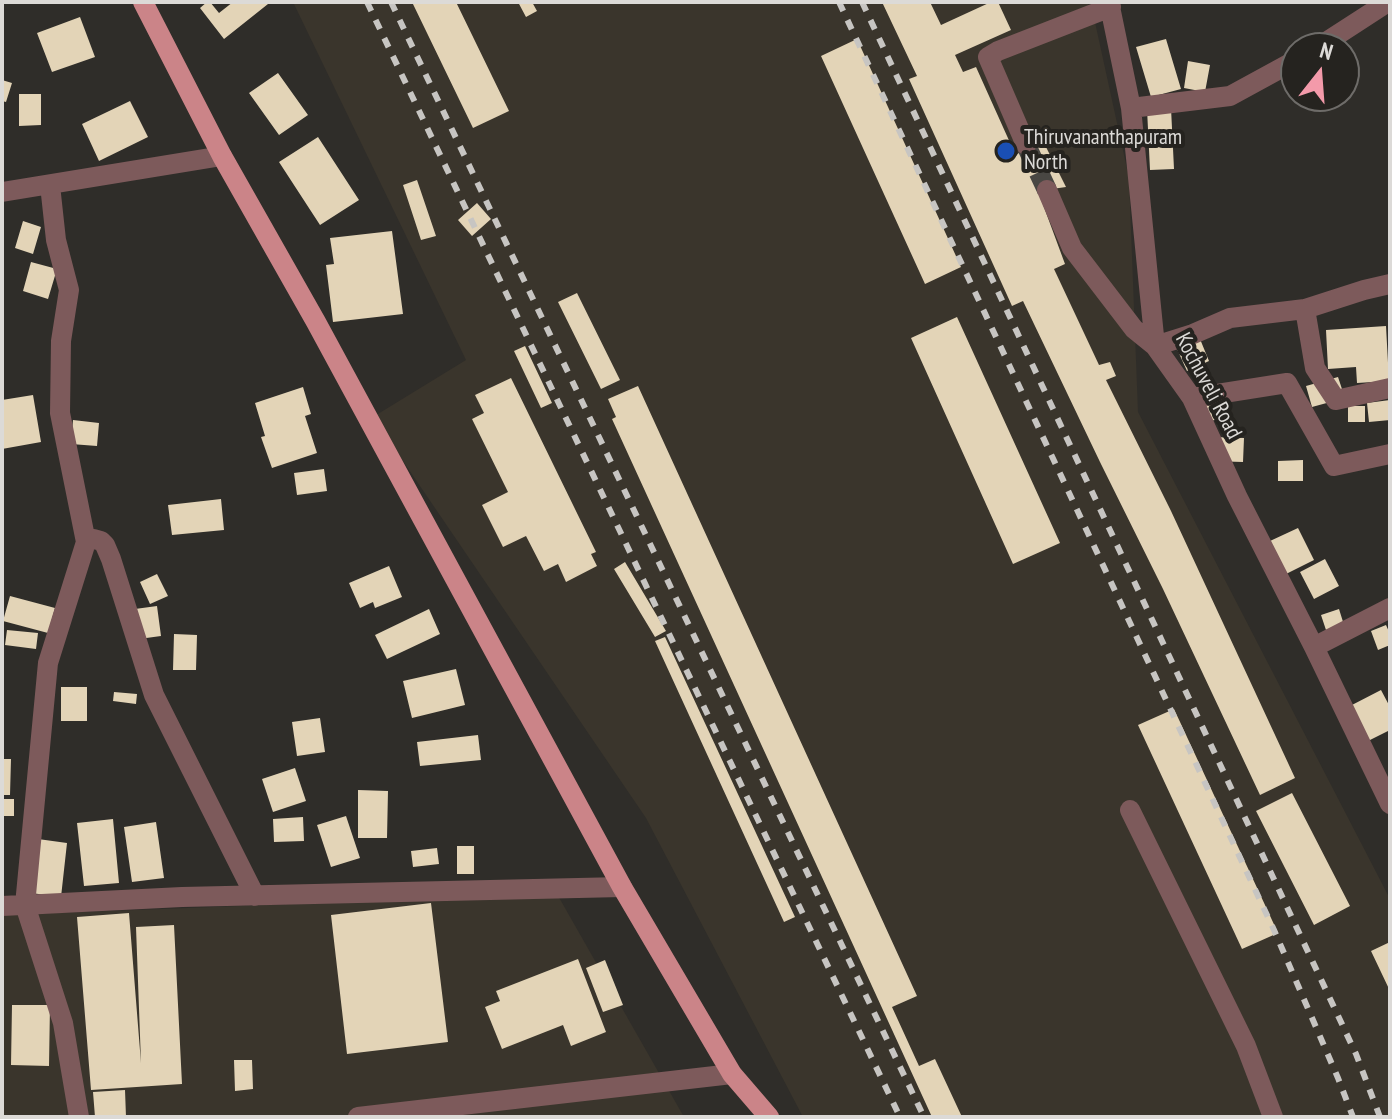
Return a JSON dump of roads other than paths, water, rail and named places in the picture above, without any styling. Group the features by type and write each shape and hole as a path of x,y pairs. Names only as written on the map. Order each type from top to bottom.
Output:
{"main road":[{"path":"143,2 222,156 316,322 622,887 732,1074 769,1117"}],"street":[{"path":"1343,32 1388,2"},
{"path":"1026,145 988,57 1110,4"},
{"name":"Kochuveli Road","path":"1110,4 1131,108 1155,346 1192,398 1237,496 1390,804"},
{"path":"1131,108 1230,96 1280,69"},
{"path":"2,192 222,156"},
{"path":"50,185 56,240 69,290 61,341 60,413 86,542 48,663 25,905 63,1023 79,1117"},
{"path":"1047,190 1072,248 1134,329 1155,346 1230,318 1305,309 1390,284"},
{"path":"1305,309 1315,368 1336,400 1390,388"},
{"path":"1192,398 1287,383 1334,466 1390,454"},
{"path":"86,542 94,539 105,545 154,695 255,896"},
{"path":"1314,647 1390,608"},
{"path":"1130,810 1246,1046 1273,1117"},
{"path":"2,906 622,887"},
{"path":"358,1117 732,1074"}],"tunnel":[{"path":"1026,145 1047,190"}],"railway":[{"path":"367,2 900,1117"},
{"path":"391,2 924,1117"},
{"path":"839,2 1274,930 1353,1117"},
{"path":"862,2 1356,1054 1380,1117"}],"place":[{"name":"Thiruvananthapuram North","path":"1006,151"}]}
